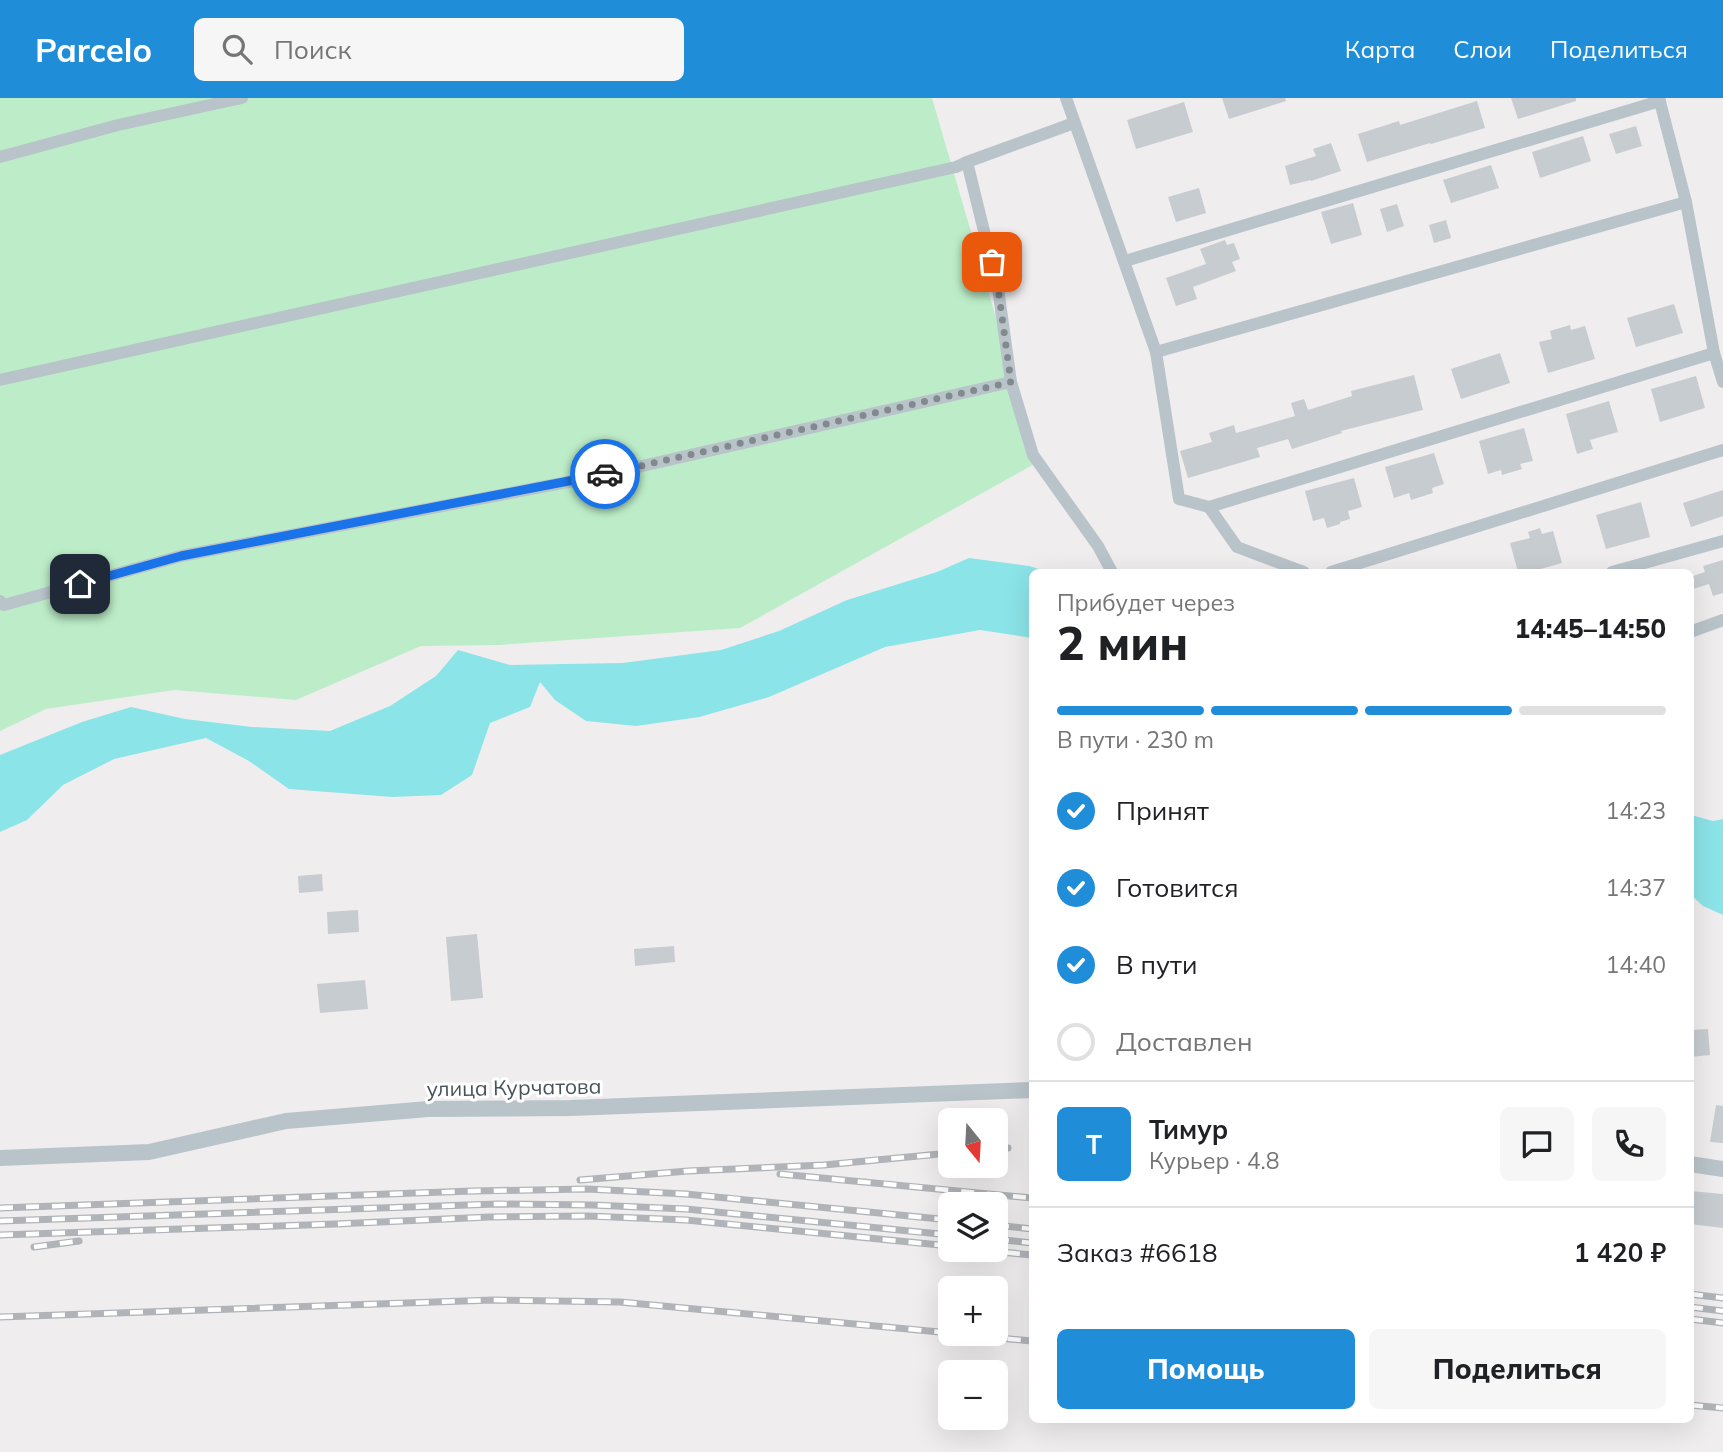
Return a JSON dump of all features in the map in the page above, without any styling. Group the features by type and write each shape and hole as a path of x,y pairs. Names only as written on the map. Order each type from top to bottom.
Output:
{"street":[{"path":"0,157 118,125 242,98"},
{"path":"1066,98 1156,352 1179,499 1209,507 1714,353"},
{"path":"1125,261 1659,100 1686,202 1714,353 1723,382"},
{"path":"0,380 956,167 1074,123"},
{"path":"967,162 998,288 1011,382 1033,455 1098,546 1110,569"},
{"path":"1156,352 1686,202"},
{"path":"0,601 5,605 181,556 594,477 1011,382"},
{"path":"1350,569 1723,450"},
{"path":"1209,507 1237,547 1296,569"},
{"path":"1623,569 1723,541"},
{"path":"1694,631 1723,620"},
{"name":"улица Курчатова","path":"0,1158 149,1152 286,1121 428,1109 571,1108 1029,1090"},
{"path":"1694,1165 1723,1169"}],"green space":[{"path":"0,98 932,98 1038,462 740,628 499,645 421,646 296,700 174,690 46,709 0,731"}],"water":[{"path":"969,558 1039,569 1029,569 1029,638 980,630 885,647 769,697 699,717 636,726 586,721 555,700 540,682 530,707 490,723 472,775 441,795 392,797 289,789 249,761 206,738 114,759 63,785 27,820 0,832 0,755 82,722 131,707 185,719 252,727 330,731 390,706 436,676 458,650 510,665 623,663 721,650 779,631 847,600 937,572"},
{"path":"1694,816 1713,821 1723,819 1723,915 1703,906 1694,898"}],"building":[{"path":"1222,98 1285,98 1286,101 1229,119"},
{"path":"1511,98 1576,98 1576,101 1518,119"},
{"path":"1477,101 1485,128 1367,162 1358,134 1399,121 1400,125"},
{"path":"1184,102 1193,132 1136,149 1127,120"},
{"path":"1636,126 1642,146 1616,154 1609,134"},
{"path":"1583,136 1591,161 1540,178 1532,152"},
{"path":"1331,143 1341,171 1290,185 1285,166 1316,156 1313,149"},
{"path":"1491,165 1499,188 1451,203 1443,180"},
{"path":"1199,188 1206,213 1176,222 1168,197"},
{"path":"1353,203 1362,235 1331,244 1321,212"},
{"path":"1397,204 1404,226 1387,232 1380,209"},
{"path":"1446,220 1451,238 1434,243 1429,225"},
{"path":"1225,240 1227,245 1234,243 1240,259 1232,262 1236,271 1193,287 1197,299 1176,306 1166,278 1206,264 1200,249"},
{"path":"1674,304 1683,333 1636,347 1627,318"},
{"path":"1570,325 1571,330 1585,326 1595,359 1548,373 1539,342 1552,339 1550,331"},
{"path":"1500,353 1510,383 1461,399 1451,369"},
{"path":"1414,375 1423,410 1341,431 1342,433 1292,449 1288,439 1257,448 1260,457 1188,478 1180,451 1212,442 1209,433 1234,425 1236,433 1261,426 1295,416 1291,403 1304,399 1308,410 1352,396 1351,391"},
{"path":"1696,376 1705,408 1660,422 1651,389"},
{"path":"1609,401 1618,432 1590,440 1593,449 1577,454 1566,414"},
{"path":"1524,428 1533,461 1520,464 1522,469 1502,475 1501,470 1488,474 1479,441"},
{"path":"1434,453 1444,484 1432,488 1433,493 1411,500 1409,493 1394,498 1385,467"},
{"path":"1354,478 1362,507 1348,511 1350,519 1327,528 1324,518 1313,521 1305,491"},
{"path":"1723,490 1723,516 1691,527 1683,503"},
{"path":"1641,502 1650,537 1606,549 1596,515"},
{"path":"1540,528 1542,534 1553,531 1562,563 1541,569 1517,569 1510,543 1530,538 1528,532"},
{"path":"1723,560 1723,593 1713,596 1709,584 1694,589 1694,576 1705,572 1703,566"},
{"path":"322,874 323,891 299,893 298,876"},
{"path":"358,910 359,932 328,934 327,912"},
{"path":"477,934 483,998 451,1001 446,937"},
{"path":"674,946 675,962 635,966 634,949"},
{"path":"365,980 368,1009 320,1013 317,984"},
{"path":"1708,1029 1710,1055 1694,1057 1694,1030"},
{"path":"1716,1105 1723,1106 1723,1143 1710,1142"},
{"path":"1694,1191 1723,1194 1723,1228 1694,1224"}],"railway":[{"path":"580,1180 688,1171 824,1165 938,1154"},
{"path":"780,1174 1029,1198"},
{"path":"0,1208 587,1189 686,1194 938,1219"},
{"path":"0,1221 497,1204 592,1205 686,1209 938,1234"},
{"path":"0,1235 489,1217 588,1216 686,1220 938,1245"},
{"path":"1008,1226 1029,1229"},
{"path":"1008,1240 1029,1243"},
{"path":"34,1247 79,1241"},
{"path":"1008,1253 1029,1255"},
{"path":"1694,1294 1723,1298"},
{"path":"0,1317 493,1300 620,1302 938,1332"},
{"path":"1694,1307 1723,1311"},
{"path":"1694,1319 1723,1323"},
{"path":"1008,1339 1029,1341"},
{"path":"1694,1405 1723,1408"}],"way so far":[{"path":"605,474 1011,382 992,262"}],"route":[{"path":"80,584 181,556 605,474"}]}
